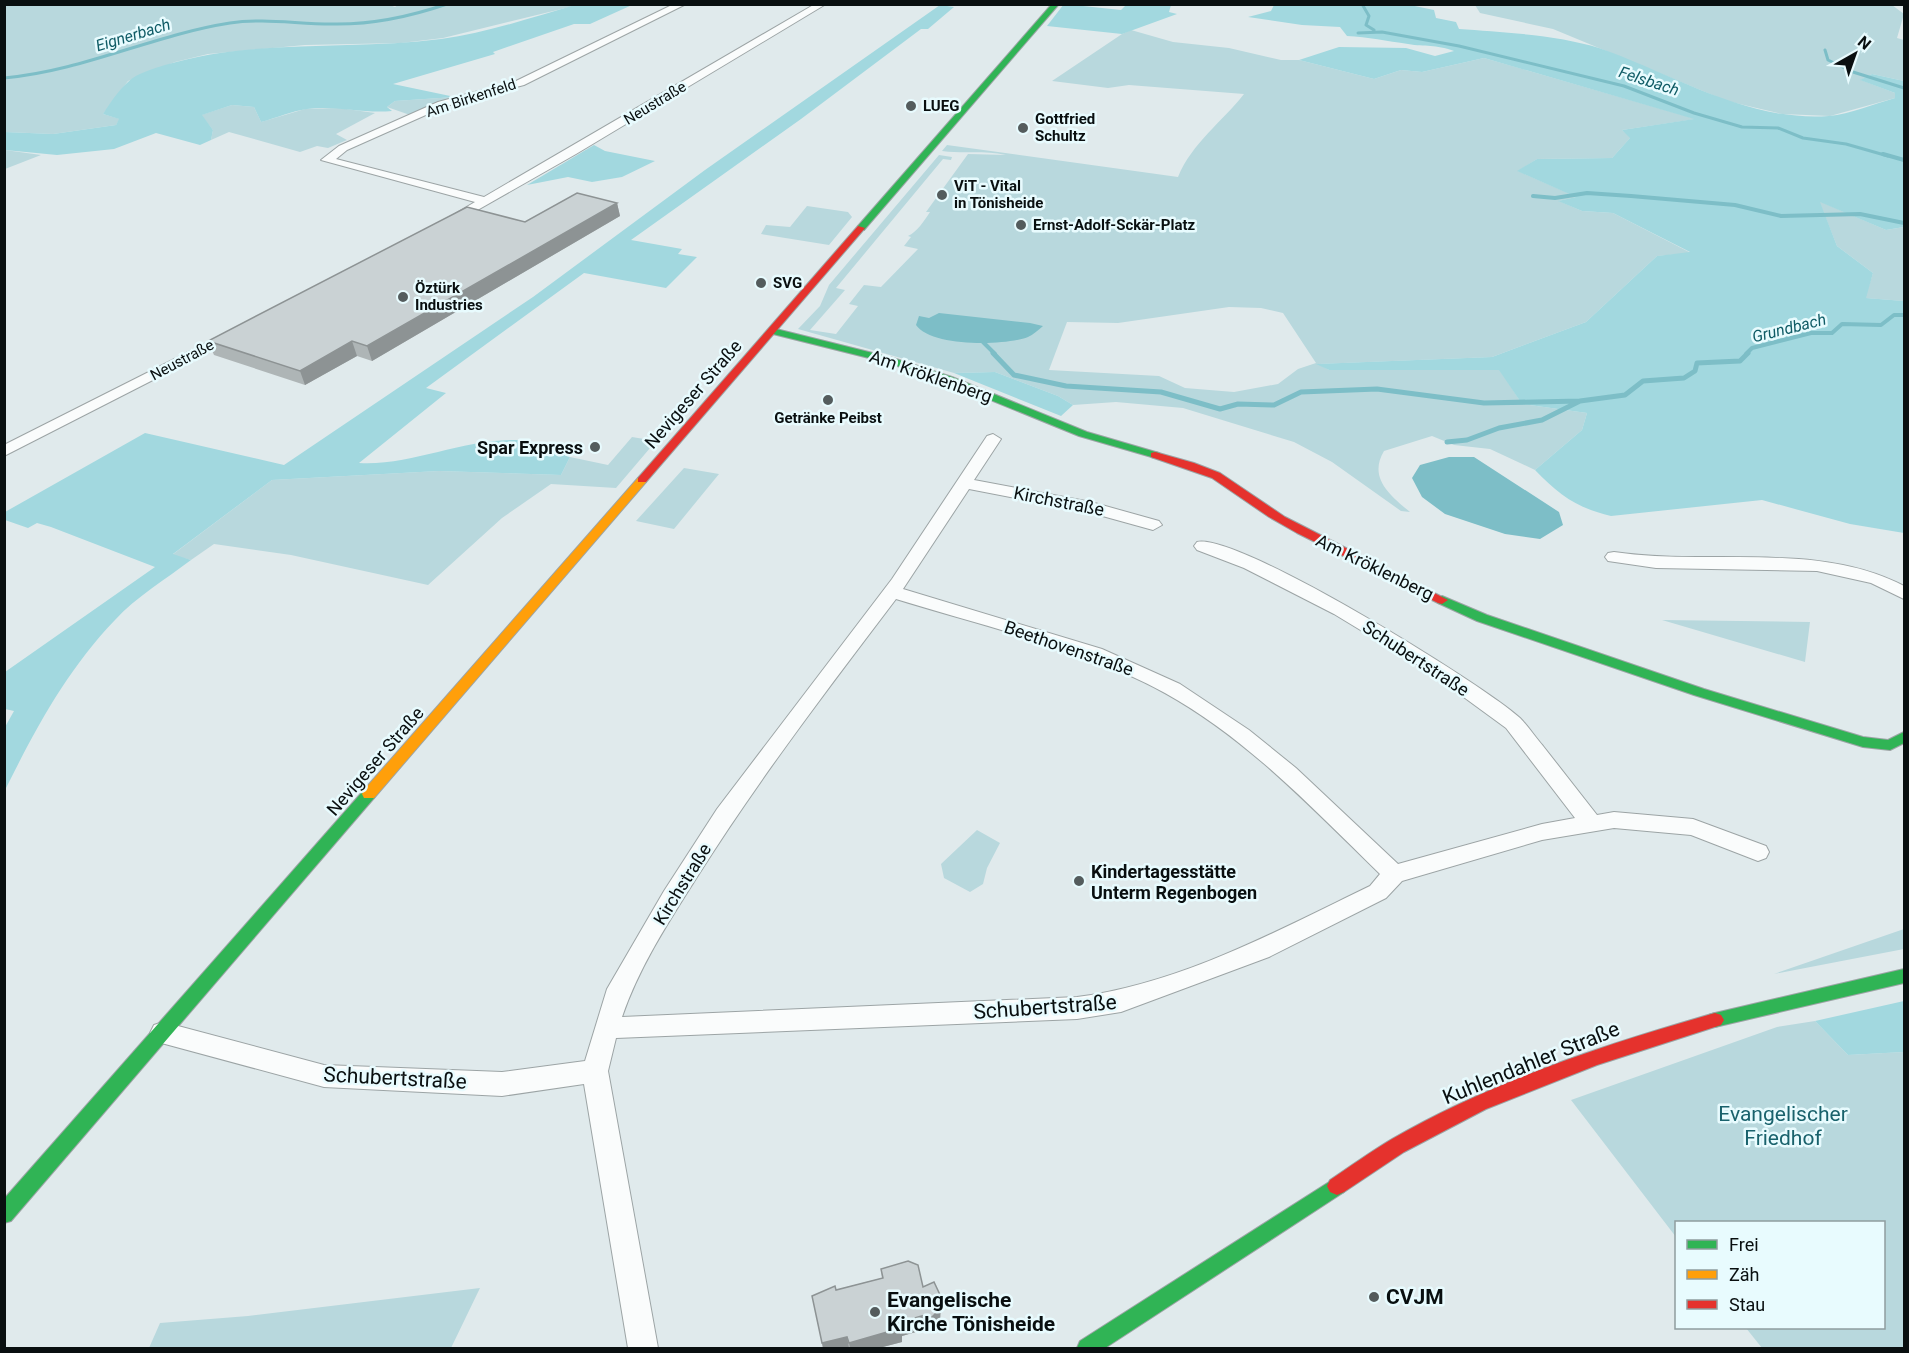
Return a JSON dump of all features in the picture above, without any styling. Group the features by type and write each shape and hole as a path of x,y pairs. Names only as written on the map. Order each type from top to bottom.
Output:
{"main road":[{"name":"Nevigeser Straße","path":"4,1214 1056,4"},
{"name":"Am Kröklenberg","path":"772,331 948,378 1083,434 1184,463 1224,480 1265,510 1387,575 1482,618 1563,647 1835,735 1890,745 1905,737"},
{"name":"Kuhlendahler Straße","path":"1087,1348 1406,1141 1500,1095 1576,1065 1666,1034 1758,1008 1905,976"}],"street":[{"name":"Am Birkenfeld","path":"488,201 327,160 343,148 442,104 520,83 682,4"},
{"name":"Neustraße","path":"438,227 488,201 822,4"},
{"name":"Neustraße","path":"4,452 249,325"},
{"name":"Kirchstraße","path":"643,1348 595,1071 619,988 672,897 725,815 814,693 892,592 993,439"},
{"name":"Kirchstraße","path":"964,483 1091,507 1153,525"},
{"name":"Schubertstraße","path":"1203,546 1250,564 1341,610 1435,666 1513,723 1590,822"},
{"path":"1614,557 1656,563 1812,564 1877,580 1905,593"},
{"name":"Beethovenstraße","path":"892,592 1095,653 1173,689 1242,735 1289,773 1394,874"},
{"name":"Schubertstraße","path":"606,1027 646,1028 1068,1008 1121,1002 1261,950 1378,892 1394,874 1542,832 1590,822 1636,821 1693,826 1758,852"},
{"name":"Schubertstraße","path":"163,1033 324,1076 502,1084 595,1071"}],"green space":[{"path":"387,4 395,7 399,4 578,5 443,38 401,43 305,45 208,54 175,62 128,81 103,114 120,119 116,125 53,134 5,132 4,5"},
{"path":"1475,5 1892,5 1904,14 1897,38 1904,40 1904,81 1872,74 1861,80 1895,93 1895,98 1830,116 1782,114 1727,101 1553,29 1480,13"},
{"path":"1131,30 1173,42 1229,48 1281,60 1299,60 1374,79 1401,70 1422,72 1484,58 1696,119 1622,130 1631,137 1612,158 1537,159 1518,171 1577,197 1559,201 1582,211 1613,213 1691,253 1657,256 1586,322 1492,357 1318,364 1329,370 1500,370 1522,404 1587,413 1582,430 1535,470 1490,449 1454,445 1432,436 1384,451 1378,470 1380,478 1395,499 1410,512 1401,511 1332,462 1294,442 1183,408 1116,402 1073,405 1058,396 995,372 954,373 798,329 820,306 829,285 939,155 952,157 951,160 943,159 836,288 845,290 810,330 836,334 858,306 849,304 864,285 881,287 918,249 904,246 911,237 908,236 923,222 930,212 926,212 968,154 1006,155 942,151 947,145 1178,177 1199,143 1244,94 1129,85 1108,88 1052,81","holes":["1229,307 1261,308 1283,313 1316,363 1298,369 1278,384 1234,392 1185,388 1159,376 1049,370 1067,322 1118,323"]},
{"path":"455,97 410,115 387,107 395,101"},
{"path":"232,105 254,107 261,122 305,109 339,108 375,113 336,134 347,140 328,148 317,146 300,152 229,132 211,140 213,130 201,115"},
{"path":"5,150 41,155 5,169"},
{"path":"1819,201 1886,230 1904,227 1904,301 1865,298 1873,273 1837,246"},
{"path":"807,206 848,212 852,217 829,245 761,234 766,225 790,227"},
{"path":"632,437 656,441 616,488 551,484 502,518 428,585 291,555 214,544 191,560 172,555 272,480 439,471 561,475 570,457 608,465"},
{"path":"684,468 719,474 674,529 636,521"},
{"path":"1662,620 1810,622 1805,662"},
{"path":"977,830 1000,843 987,868 983,884 970,892 944,878 941,864"},
{"path":"1904,929 1904,949 1774,974"},
{"name":"Evangelischer Friedhof","path":"1815,1021 1848,1055 1904,1052 1904,1348 1762,1348 1747,1329 1885,1329 1885,1221 1675,1221 1675,1236 1571,1100 1777,1027"},
{"path":"480,1288 451,1348 149,1348 160,1323 248,1316"}],"shaded area":[{"path":"578,4 632,5 590,24 574,24 493,52 495,54 393,84 455,97 395,101 387,107 392,111 307,109 261,122 254,107 232,105 202,115 213,130 211,140 200,145 156,133 114,149 57,155 5,150 5,132 53,134 116,125 119,119 103,114 118,93 136,76 165,65 233,51 441,39 493,29"},
{"path":"1064,4 1121,10 1126,5 1171,5 1169,12 1177,14 1122,34 1047,26"},
{"path":"1405,4 1434,10 1436,18 1456,22 1459,29 1530,35 1599,48 1740,104 1769,112 1798,116 1837,115 1895,98 1895,93 1860,80 1872,74 1904,81 1904,227 1886,230 1820,202 1837,246 1873,273 1866,298 1904,301 1904,533 1850,524 1762,500 1611,516 1599,513 1569,499 1552,487 1535,470 1582,430 1587,413 1522,404 1499,370 1329,370 1316,364 1492,357 1586,322 1657,256 1690,252 1613,213 1582,211 1558,201 1576,197 1517,171 1537,159 1612,158 1630,138 1622,130 1694,119 1484,58 1422,72 1401,70 1374,79 1299,60 1339,47 1406,48 1435,56 1454,51 1436,46 1347,36 1340,27 1302,25 1248,17 1271,11 1274,5"},
{"path":"940,5 954,7 928,29 921,29 801,119 631,240 682,249 678,254 697,257 666,288 584,273 426,388 446,393 359,463 398,460 477,443 518,440 537,444 570,457 561,475 439,471 272,480 173,554 191,560 132,604 98,639 54,700 5,790 5,727 14,711 5,709 5,672 155,567 51,527 37,523 28,528 5,520 5,512 145,433 284,465 533,297 705,170"},
{"path":"594,145 605,151 655,161 622,177 592,182 568,177 527,185"},
{"path":"939,313 1043,326 1030,336 1017,340 986,343 952,341 924,332 916,325 919,316 929,318"},
{"path":"995,372 1058,396 1073,405 1061,416 954,373"},
{"path":"1449,457 1474,457 1559,512 1563,525 1540,539 1505,534 1445,514 1422,497 1412,478 1420,465"},
{"path":"1904,1001 1904,1052 1848,1055 1815,1021"}],"building":[{"name":"Öztürk Industries","path":"577,193 617,203 367,346 352,341 300,371 208,341 467,207 525,222"},
{"name":"Evangelische Kirche Tönisheide","path":"908,1261 918,1265 923,1287 934,1282 941,1297 940,1309 930,1319 925,1315 900,1322 901,1328 849,1343 847,1337 822,1343 812,1296 835,1286 836,1290 883,1278 881,1269"}],"waterway":[{"name":"Eignerbach","path":"4,78 62,68 173,36 230,23 255,21 318,24 375,22 447,4"},
{"name":"Felsbach","path":"1362,4 1369,16 1366,25 1374,30"},
{"name":"Felsbach","path":"1358,33 1382,32 1459,46 1624,86 1694,113 1742,127 1778,128 1803,138 1846,144 1888,156"},
{"path":"1825,50 1828,60 1853,72 1904,88"},
{"name":"Felsbach","path":"1883,154 1904,160"},
{"path":"1533,196 1555,198 1587,193 1631,196 1735,205 1781,216 1860,214 1904,223"},
{"name":"Grundbach","path":"1746,354 1752,348 1811,333 1832,333 1842,324 1881,325 1894,315 1904,315"},
{"path":"983,342 995,354"},
{"path":"993,353 1014,375 1066,386 1161,392 1220,409 1238,404 1274,405 1301,392 1377,389 1484,403 1580,401"},
{"name":"Grundbach","path":"1580,401 1625,395 1643,381 1684,378 1695,371 1697,363 1740,361 1748,353"},
{"name":"Grundbach","path":"1447,442 1467,440 1499,428 1542,420 1580,401"}],"traffic: fast":[{"path":"861,228 1056,4"},
{"path":"772,331 889,360 948,379 1083,434 1155,455"},
{"path":"1442,600 1482,618 1699,692 1863,742 1890,745 1904,737"},
{"path":"4,1214 369,794"},
{"path":"1715,1020 1904,976"},
{"path":"1087,1348 1337,1186"}],"traffic: slow":[{"path":"369,794 642,480"}],"traffic: jam":[{"path":"642,480 861,228"},
{"path":"1155,455 1190,465 1216,476 1274,515 1301,530 1442,600"},
{"path":"1337,1186 1397,1146 1518,1087 1596,1057 1715,1020"}],"place":[{"name":"LUEG","path":"911,106"},
{"name":"Gottfried Schultz","path":"1023,128"},
{"name":"ViT - Vital in Tönisheide","path":"942,195"},
{"name":"Ernst-Adolf-Sckär-Platz","path":"1021,225"},
{"name":"SVG","path":"761,283"},
{"name":"Öztürk Industries","path":"403,297"},
{"name":"Getränke Peibst","path":"828,400"},
{"name":"Spar Express","path":"595,447"},
{"name":"Kindertagesstätte Unterm Regenbogen","path":"1079,881"},
{"name":"CVJM","path":"1374,1297"},
{"name":"Evangelische Kirche Tönisheide","path":"875,1312"}]}
